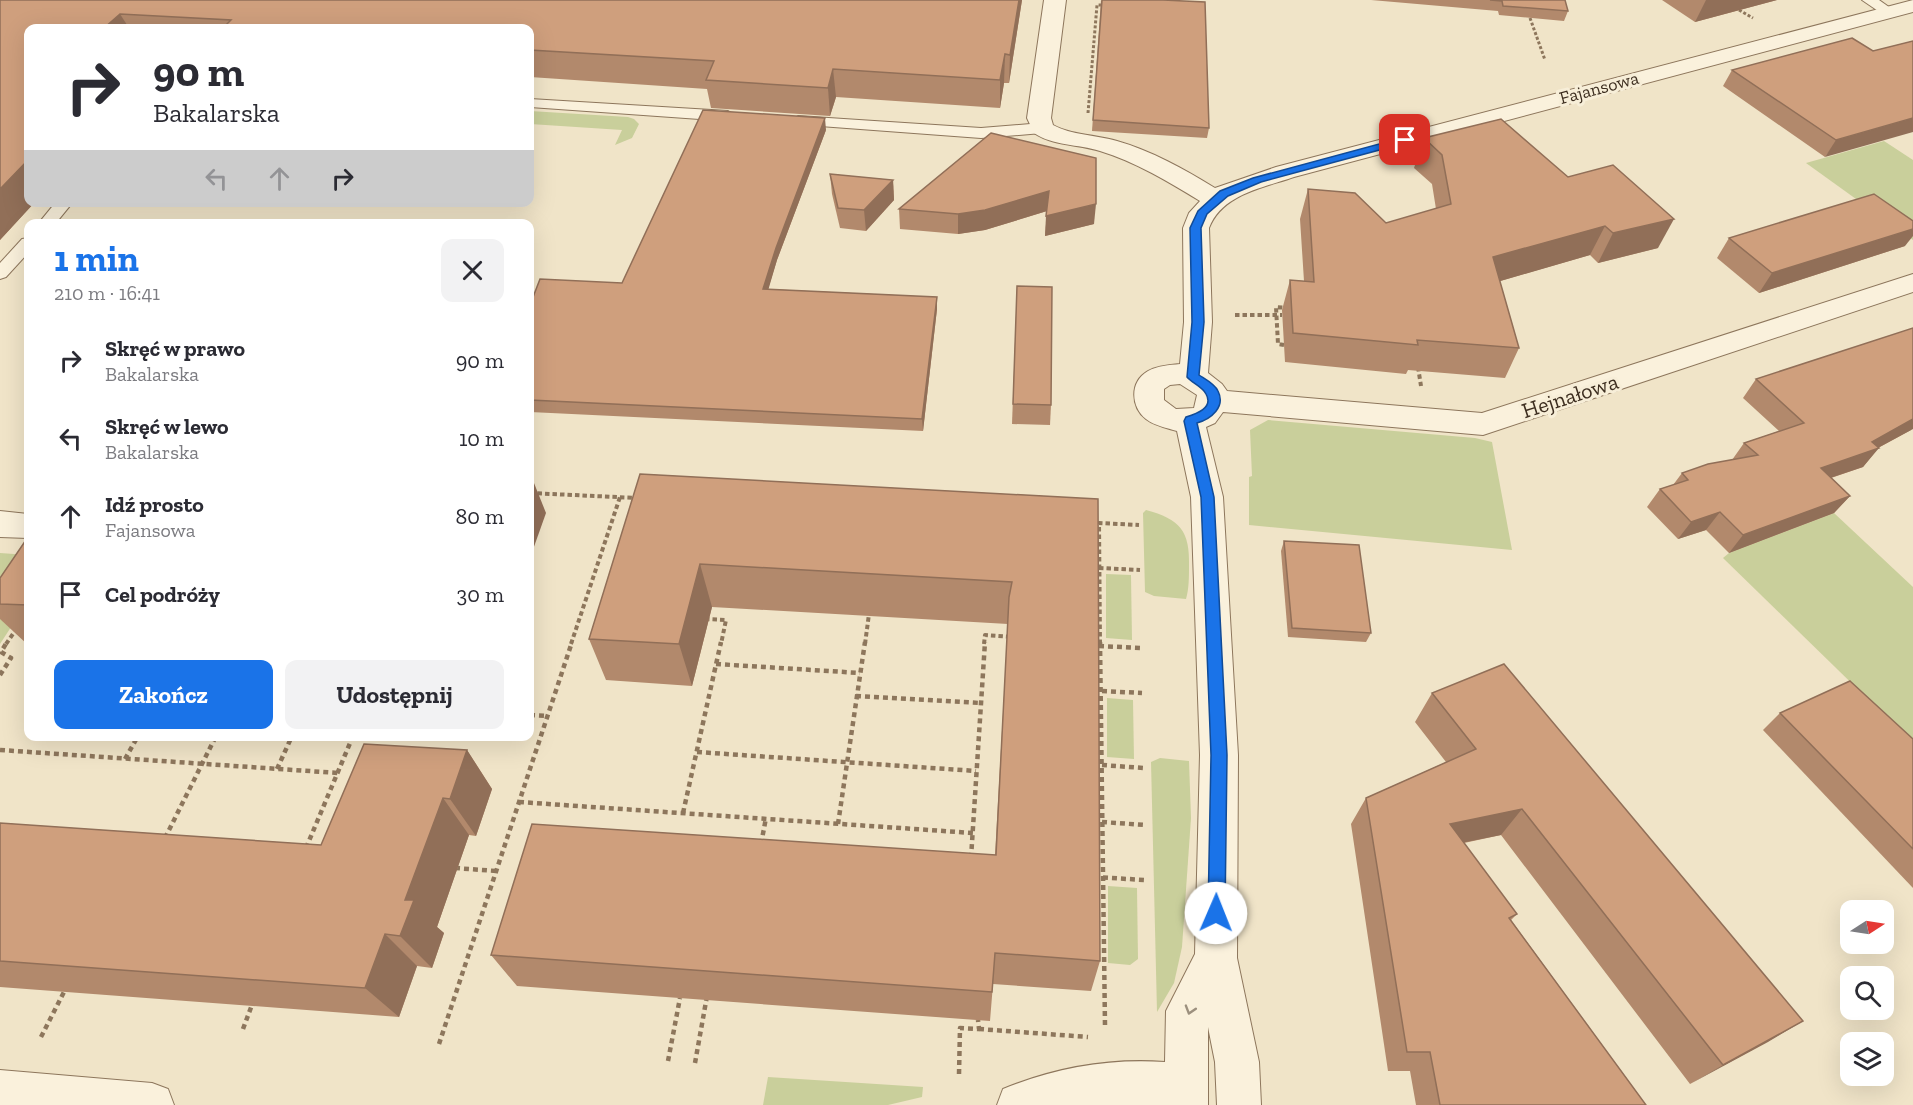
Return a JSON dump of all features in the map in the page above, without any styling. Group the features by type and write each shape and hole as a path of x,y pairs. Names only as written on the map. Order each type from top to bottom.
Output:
{"street":[{"path":"1055,0 1039,118 1042,128 1055,135 1097,142 1120,151 1170,173 1216,199 1202,213 1196,228 1198,322 1193,377"},
{"name":"Fajansowa","path":"1216,199 1224,193 1257,180 1879,6 1913,5"},
{"name":"Hejnałowa","path":"1202,411 1483,424 1913,284"},
{"path":"1202,411 1177,421 1164,416 1154,410 1149,402 1147,393 1150,385 1168,375 1193,377 1212,391 1202,411 1219,755 1216,958 1237,1062 1239,1105"},
{"path":"0,524 24,526"},
{"path":"1019,1105 1091,1086 1146,1083 1185,1095 1187,1011 1216,958"},
{"path":"0,1092 152,1105"}],"lane":[{"path":"534,103 748,117"},
{"path":"783,120 981,133 1042,128"},
{"path":"50,219 61,207"},
{"path":"0,273 24,247"}],"path":[{"path":"1088,120 1097,5 1106,6 1106,0"},
{"path":"1530,18 1545,60"},
{"path":"1284,345 1278,344 1276,307 1292,308"},
{"path":"1233,315 1282,315"},
{"path":"1417,361 1422,394"},
{"path":"534,493 643,499"},
{"path":"439,1044 620,497"},
{"path":"1088,522 1139,525"},
{"path":"1099,523 1105,1026"},
{"path":"1100,568 1140,570"},
{"path":"838,824 870,607"},
{"path":"0,675 11,658 1,652 23,618"},
{"path":"683,813 726,620 698,618"},
{"path":"971,861 985,634 1019,638"},
{"path":"1092,645 1142,648"},
{"path":"716,664 860,673"},
{"path":"1102,691 1142,693"},
{"path":"856,696 980,703"},
{"path":"534,715 548,716"},
{"path":"126,759 135,741"},
{"path":"160,848 214,741"},
{"path":"277,769 290,741"},
{"path":"302,860 351,741"},
{"path":"0,750 338,773"},
{"path":"697,752 976,771"},
{"path":"1102,765 1143,768"},
{"path":"519,802 973,833"},
{"path":"759,852 766,819"},
{"path":"1102,822 1145,825"},
{"path":"446,868 496,871"},
{"path":"1092,877 1145,880"},
{"path":"41,1037 67,986"},
{"path":"695,1063 709,986"},
{"path":"243,1029 255,998"},
{"path":"668,1061 680,998"},
{"path":"978,1020 979,1029"},
{"path":"959,1074 960,1028 1088,1037"}],"green space":[{"path":"534,111 628,117 639,124 632,138 615,145 622,130 534,124"},
{"path":"1884,141 1913,160 1913,240 1806,163"},
{"path":"1268,420 1475,438 1492,442 1512,550 1249,525 1249,477 1252,476 1250,430"},
{"path":"1146,510 1175,522 1185,535 1189,554 1189,583 1186,599 1154,596 1145,592 1143,513"},
{"path":"1834,513 1913,587 1913,743 1723,558 1729,553"},
{"path":"0,553 24,555 24,607 0,644"},
{"path":"1106,574 1131,575 1132,640 1106,638"},
{"path":"1107,698 1133,700 1134,759 1107,757"},
{"path":"1160,758 1189,761 1191,818 1182,947 1174,983 1157,1012 1151,762"},
{"path":"1108,886 1137,888 1138,959 1130,965 1108,963"},
{"path":"768,1077 923,1087 922,1097 888,1105 763,1105"}],"building":[{"path":"0,0 1019,0 1010,55 1005,54 1000,80 833,69 828,88 706,80 714,61 534,50 534,24 227,24 231,20 120,14 109,24 24,24 24,164 0,189"},
{"path":"1102,0 1205,2 1209,128 1093,120"},
{"path":"1490,0 1565,0 1568,11 1503,6 1502,1"},
{"path":"1852,38 1873,51 1913,41 1913,118 1836,140 1732,70"},
{"path":"703,110 825,118 763,289 937,297 922,419 534,400 534,295 540,279 622,283"},
{"path":"1501,119 1568,177 1613,165 1674,219 1613,233 1605,226 1493,257 1519,348 1417,340 1418,345 1293,333 1290,280 1314,282 1308,189 1355,193 1386,223 1451,204 1442,155 1424,138"},
{"path":"991,133 1096,158 1096,204 1046,216 1049,191 985,210 958,214 899,209"},
{"path":"830,174 893,180 864,210 838,208"},
{"path":"1874,194 1913,221 1913,229 1772,273 1729,238"},
{"path":"1017,286 1052,287 1051,405 1013,404"},
{"path":"1913,328 1913,419 1872,442 1879,448 1821,468 1850,496 1743,535 1720,512 1691,522 1660,489 1688,480 1682,473 1708,464 1758,455 1744,443 1804,423 1756,379"},
{"path":"640,474 1098,499 1100,961 995,953 992,992 491,955 532,824 996,855 1009,597 1012,582 700,564 679,644 589,639"},
{"path":"1284,541 1359,545 1371,633 1292,628"},
{"path":"24,543 24,605 0,604 0,578"},
{"path":"1504,664 1803,1021 1723,1065 1522,809 1450,824 1517,914 1509,918 1646,1105 1440,1105 1430,1052 1407,1052 1366,798 1476,749 1432,693"},
{"path":"1850,681 1913,739 1913,849 1780,713"},
{"path":"364,744 467,750 450,799 443,798 405,900 414,900 400,936 385,934 365,988 0,961 0,823 321,845"}],"route":[{"path":"1216,913 1219,755 1207,497 1191,421 1203,417 1211,410 1214,401 1212,391 1193,377 1198,322 1196,228 1202,213 1224,193 1257,180 1405,140"}]}
